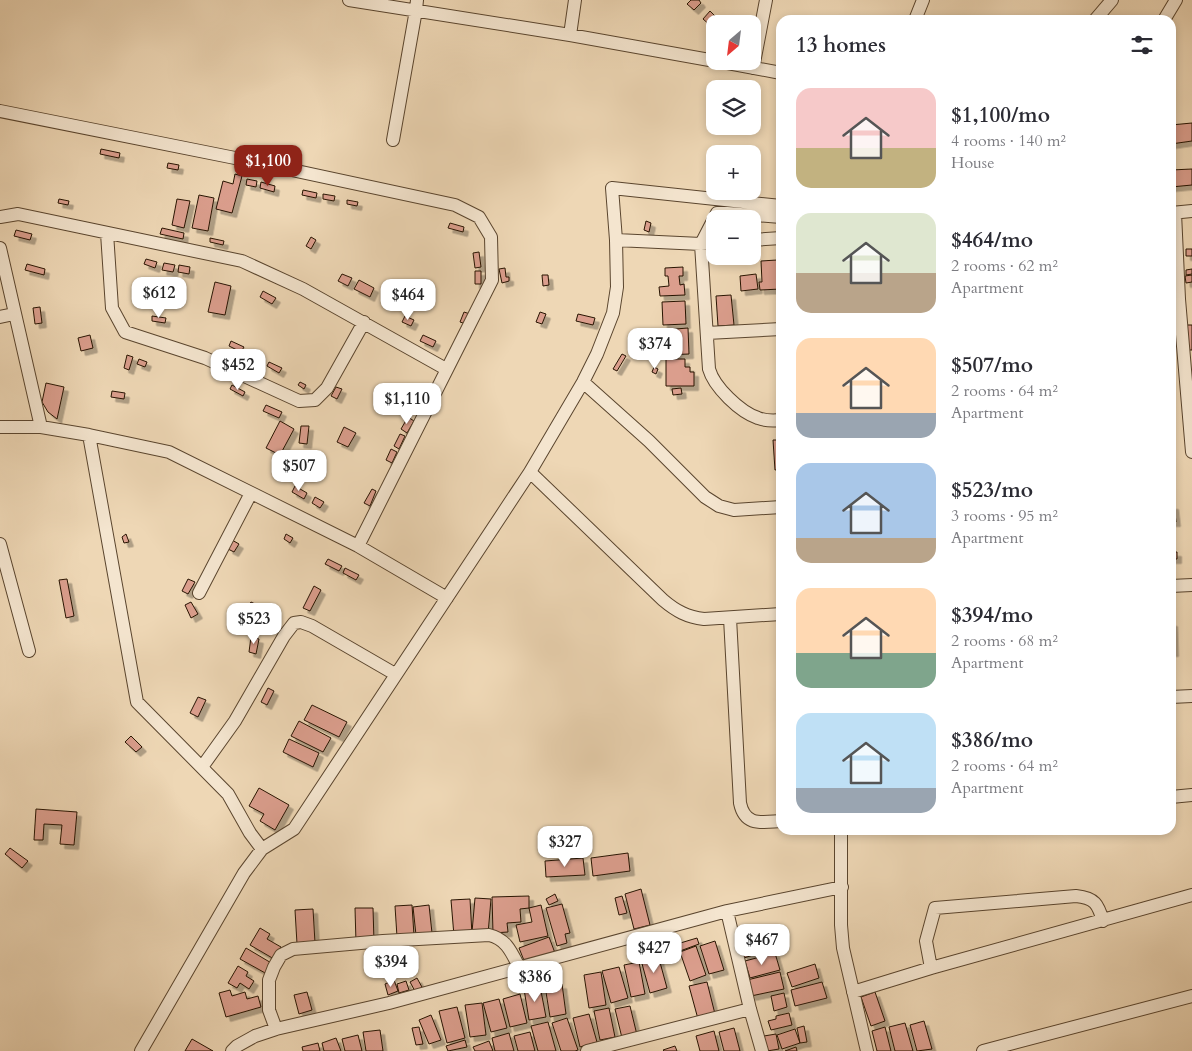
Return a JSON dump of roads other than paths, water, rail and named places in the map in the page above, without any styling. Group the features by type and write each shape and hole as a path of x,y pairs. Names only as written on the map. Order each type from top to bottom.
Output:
{"street":[{"path":"348,0 416,5 706,59"},
{"path":"570,35 575,0"},
{"path":"761,26 766,0"},
{"path":"917,15 923,0"},
{"path":"1100,15 1112,0"},
{"path":"1167,15 1176,0"},
{"path":"393,140 416,5"},
{"path":"761,69 776,72"},
{"path":"0,111 245,160 455,205 479,216 491,237 492,280 358,546"},
{"path":"141,1051 244,872 262,849 294,829 530,472 583,382 606,334 613,313 617,287 612,188 776,205"},
{"path":"1176,213 1192,212"},
{"path":"0,217 18,214 242,261 304,289 446,369"},
{"path":"776,217 717,214 701,244 710,368 717,384 737,405 753,416 766,420 776,420"},
{"path":"107,234 112,308 125,332 205,358 299,401 315,400 327,388 364,322"},
{"path":"761,239 776,238"},
{"path":"616,240 706,244"},
{"path":"0,248 41,427"},
{"path":"1176,256 1190,392 1192,452"},
{"path":"1179,299 1192,298"},
{"path":"0,317 14,314"},
{"path":"707,333 776,329"},
{"path":"583,382 649,441 712,502 734,510 776,507"},
{"path":"0,427 41,427 89,434 170,452 358,546 447,598"},
{"path":"89,434 137,702 228,794 250,833 262,849"},
{"path":"530,472 674,609 682,614 693,618 730,618 776,614"},
{"path":"199,594 251,493"},
{"path":"0,544 29,651"},
{"path":"1176,586 1192,585"},
{"path":"730,618 740,803 746,818 753,822 776,821"},
{"path":"202,767 234,720 284,636 294,623 301,622 312,626 395,674"},
{"path":"1176,697 1192,696"},
{"path":"1176,796 1192,795"},
{"path":"841,835 842,948 867,1051"},
{"path":"232,1051 255,1036 276,1029 388,1003 726,911 842,887"},
{"path":"930,968 926,941 935,908 1076,896 1086,897 1093,901 1099,907 1103,921"},
{"path":"853,992 930,968 1192,896"},
{"path":"726,911 762,1051"},
{"path":"276,1029 269,1010 269,980 281,955 293,949 489,935 498,937 505,942 519,967"},
{"path":"983,1051 1192,996"},
{"path":"587,1051 750,1009"}]}
